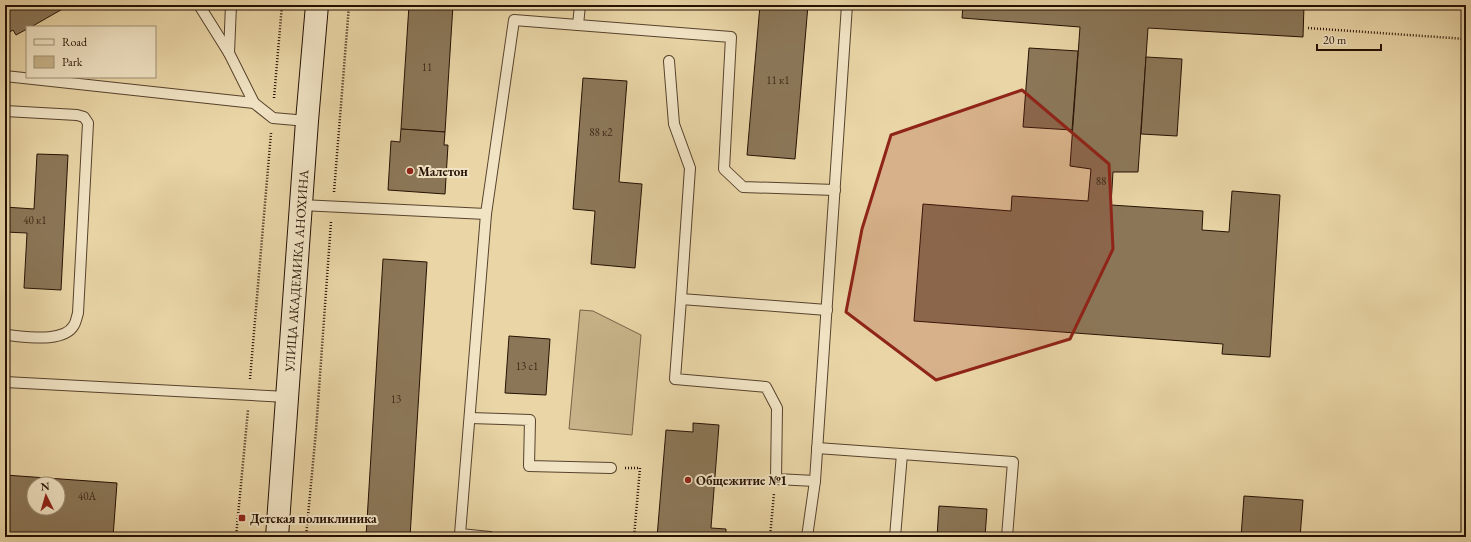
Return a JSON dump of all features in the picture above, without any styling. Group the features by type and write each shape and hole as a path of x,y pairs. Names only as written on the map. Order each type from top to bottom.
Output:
{"street":[{"name":"УЛИЦА АКАДЕМИКА АНОХИНА","path":"277,537 307,121 317,5"}],"lane":[{"path":"200,5 229,53 254,103 273,118 307,121"},
{"path":"229,53 231,5"},
{"path":"578,25 580,5"},
{"path":"807,537 815,481 847,5"},
{"path":"490,537 460,534 486,214 514,20 731,37 724,169 743,186 835,190"},
{"path":"669,61 674,124 690,168 675,379 766,386 777,408 776,479 815,481"},
{"path":"5,76 254,103"},
{"path":"5,112 77,115 84,117 88,123 78,313 74,326 64,335 51,337 5,335"},
{"path":"301,205 486,214"},
{"path":"681,298 827,310"},
{"path":"5,382 287,397"},
{"path":"470,418 530,420 529,466 611,468"},
{"path":"817,448 1013,462 1008,537"},
{"path":"895,537 902,454"}],"path":[{"path":"236,537 282,5"},
{"path":"306,537 316,431 332,207 349,5"},
{"path":"1308,28 1466,39"},
{"path":"611,468 640,468 634,537"},
{"path":"770,537 776,479"}],"highlighted area":[{"path":"1022,90 1109,164 1113,249 1070,339 936,380 846,312 862,229 891,135"}],"green space":[{"path":"580,310 593,311 641,335 632,435 569,429"}],"building":[{"path":"5,5 64,5 66,7 33,26 26,26 26,30 16,35 13,30 8,33 5,28"},
{"path":"409,5 453,5 445,132 401,129"},
{"path":"760,5 808,5 795,159 747,155"},
{"path":"963,5 1304,5 1303,37 1148,28 1138,172 1113,172 1111,205 1203,211 1202,230 1229,232 1232,191 1280,195 1270,357 1222,354 1223,344 914,321 923,204 1011,211 1012,196 1088,201 1091,169 1070,166 1080,27 962,18"},
{"path":"1029,48 1078,51 1072,130 1023,127"},
{"path":"1146,57 1182,59 1177,136 1141,134"},
{"path":"583,78 627,81 619,182 642,184 635,268 591,264 595,211 573,209"},
{"path":"401,129 445,132 444,145 448,145 445,194 388,190 391,141 400,142"},
{"path":"37,154 68,155 61,290 24,288 27,233 5,232 5,207 34,209"},
{"path":"383,259 427,262 410,537 366,537"},
{"path":"509,336 550,339 546,395 505,393"},
{"name":"Общежитие №1","path":"693,423 719,425 711,528 726,529 726,537 657,537 666,430 693,432"},
{"path":"5,475 26,476 26,516 66,516 66,479 117,483 113,537 5,537"},
{"path":"1244,496 1303,500 1300,537 1241,537"},
{"path":"939,506 987,509 985,537 937,537"}],"place":[{"name":"Малетон","path":"410,171"},
{"name":"Общежитие №1","path":"688,480"},
{"name":"Детская поликлиника","path":"242,518"}]}
